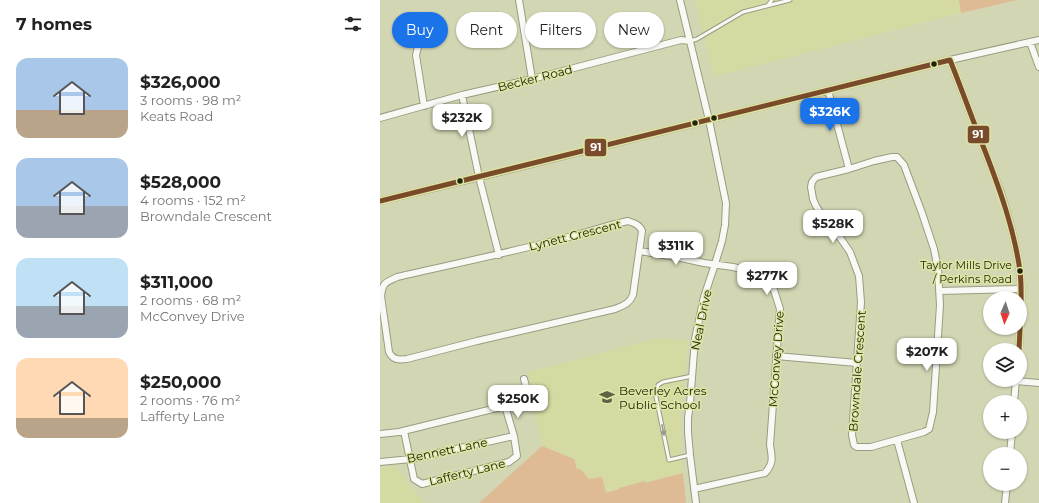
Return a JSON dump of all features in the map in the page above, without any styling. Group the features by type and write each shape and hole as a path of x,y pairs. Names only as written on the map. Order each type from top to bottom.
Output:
{"street":[{"path":"520,0 532,78"},
{"name":"Neal Drive","path":"680,0 709,120 726,204 725,225 722,241 704,297 695,339 688,418 690,455 696,503"},
{"name":"Becker Road","path":"380,118 462,95 681,40 690,40"},
{"path":"380,201 950,60 1039,40"},
{"path":"1030,42 1039,67"},
{"path":"418,48 416,55 424,106"},
{"path":"950,60 1005,207 1017,259 1021,289 1019,343"},
{"path":"828,90 849,169"},
{"path":"462,95 499,255"},
{"name":"Browndale Crescent","path":"892,157 898,157 904,165 925,220 934,249 940,291 933,404 929,429 924,432 871,447 857,447 852,441 861,302 859,276 850,252 841,239 824,220 816,206 811,187 812,182 816,177 849,169 874,160 892,157"},
{"name":"Lynett Crescent","path":"628,221 640,227 642,231 640,251 634,288 630,301 615,309 402,360 393,358 389,352 382,321 381,296 384,283 397,277 499,255 628,221"},
{"name":"McConvey Drive","path":"640,251 744,270 760,276 774,290 780,310 770,445 772,458 770,468 765,473 694,489"},
{"path":"940,291 1021,289"},
{"path":"776,356 857,363"},
{"path":"380,434 404,431 519,403 524,400 527,393 524,379"},
{"path":"1027,381 1039,383"},
{"name":"Lafferty Lane","path":"404,431 414,479 422,484 510,462 517,456 514,436 505,406"},
{"name":"Bennett Lane","path":"380,462 411,459 514,436"},
{"path":"897,440 914,503"},
{"path":"1005,503 1006,491"}],"lane":[{"path":"768,6 772,0"},
{"path":"690,40 698,39 743,12 790,0"},
{"path":"690,455 669,460 656,397 658,386 663,382 692,376"}],"shaded area":[{"path":"695,0 959,0 961,13 713,77"},
{"path":"959,0 1017,0 961,13"},
{"name":"Beverley Acres Public School","path":"658,338 688,341 680,423 683,473 605,493 580,469 577,470 574,459 542,446 528,372"},
{"path":"542,446 574,459 577,469 580,469 589,479 602,477 606,493 645,481 645,483 683,473 686,503 479,503"},
{"path":"395,466 424,503 380,503 380,468"}],"transit line":[{"name":"91","path":"380,201 950,60 996,180 1014,240 1021,281 1019,343"}],"place":[{"name":"Taylor Mills Drive / Perkins Road","path":"1020,271"},
{"name":"Beverley Acres Public School","path":"607,397"}]}
